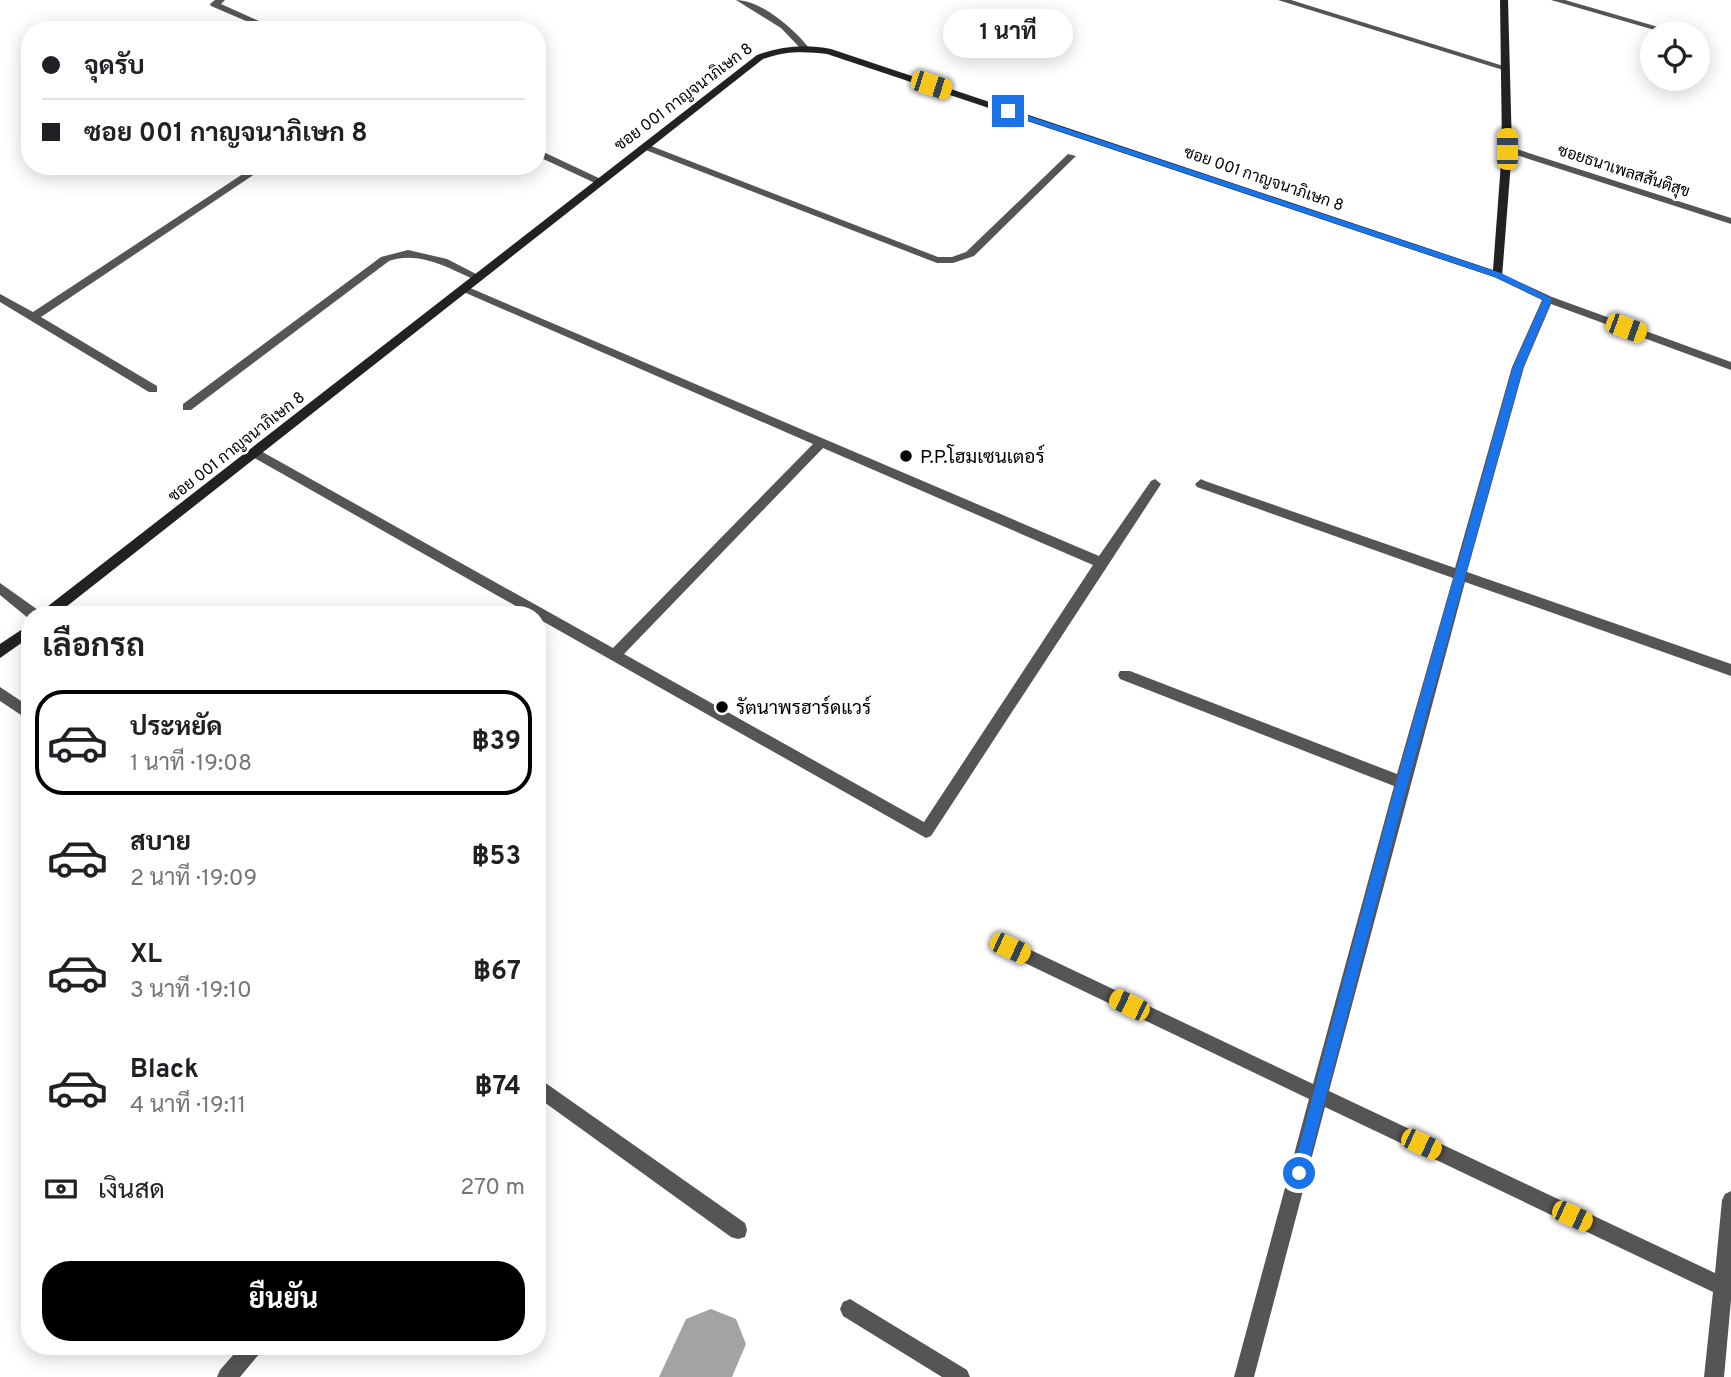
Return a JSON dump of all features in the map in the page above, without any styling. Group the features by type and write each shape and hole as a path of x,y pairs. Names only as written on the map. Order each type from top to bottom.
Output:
{"street":[{"path":"740,0 784,26 805,48"},
{"path":"1282,0 1506,68"},
{"path":"1504,0 1507,149 1498,275 1548,299 1731,366"},
{"path":"1555,0 1640,23"},
{"path":"213,1 256,21"},
{"name":"ซอย 001 กาญจนาภิเษก 8","path":"58,606 760,57 773,52 805,48 828,51 1498,275"},
{"path":"646,147 937,260 953,260 970,254 1071,156"},
{"name":"ซอยธนาเพลสสันติสุข","path":"1507,149 1731,221"},
{"path":"546,156 600,182"},
{"path":"33,317 248,175"},
{"path":"187,407 385,259 399,252 416,252 477,277"},
{"path":"463,288 1101,562"},
{"path":"0,297 153,389"},
{"path":"1244,1377 1402,783 1518,367 1548,299"},
{"path":"614,656 821,443"},
{"path":"256,453 526,606"},
{"path":"546,617 926,831 1101,562 1155,484"},
{"path":"1201,484 1731,670"},
{"path":"0,588 23,606"},
{"path":"0,652 21,636"},
{"path":"1125,675 1402,783"},
{"path":"0,693 21,708"},
{"path":"1010,948 1727,1289"},
{"path":"546,1093 738,1230"},
{"path":"1714,1377 1727,1289 1731,1200"},
{"path":"850,1309 960,1377"},
{"path":"227,1377 245,1355"}],"waterway":[{"path":"694,1377 711,1344"}],"place":[{"name":"P.P.โฮมเซนเตอร์","path":"906,456"},
{"name":"รัตนาพรฮาร์ดแวร์","path":"722,707"}],"route":[{"path":"1008,111 1498,275 1548,299 1518,367 1402,783 1299,1173"}]}
